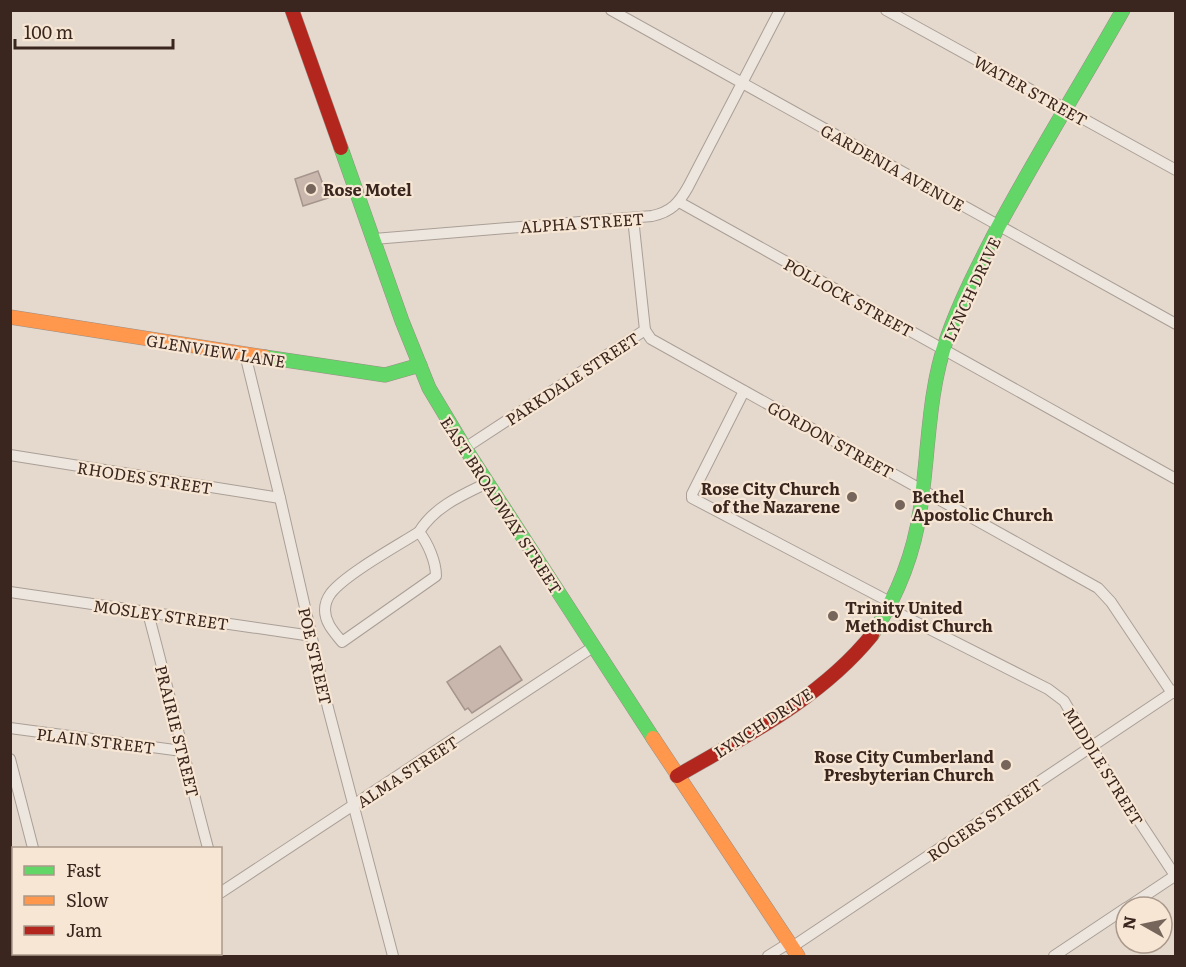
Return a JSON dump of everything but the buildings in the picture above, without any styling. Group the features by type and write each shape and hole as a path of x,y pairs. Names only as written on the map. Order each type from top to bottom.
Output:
{"main road":[{"name":"EAST BROADWAY STREET","path":"292,10 420,365 442,411 677,776 793,949"},
{"name":"LYNCH DRIVE","path":"677,776 783,711 822,683 846,664 883,618 909,555 919,516 935,384 943,350 964,297 1000,226 1123,10"},
{"name":"GLENVIEW LANE","path":"10,317 370,374 385,375 420,365"}],"street":[{"name":"GARDENIA AVENUE","path":"611,10 1176,324"},
{"path":"679,202 780,10"},
{"name":"WATER STREET","path":"886,10 1176,170"},
{"path":"905,22 911,10"},
{"name":"ALPHA STREET","path":"374,239 633,218 659,214 679,202"},
{"name":"POLLOCK STREET","path":"679,202 1176,479"},
{"name":"PARKDALE STREET","path":"465,448 645,330 633,218"},
{"name":"GORDON STREET","path":"645,330 651,339 1098,588 1111,602 1174,692"},
{"name":"POE STREET","path":"245,354 353,806 393,957"},
{"name":"MIDDLE STREET","path":"744,391 692,498 1048,689 1064,701 1091,747 1175,876"},
{"name":"RHODES STREET","path":"10,455 280,498"},
{"path":"419,532 430,553 437,572 436,576 342,642 331,628 325,612 326,602 331,593 359,571 419,532 431,515 488,483"},
{"name":"MOSLEY STREET","path":"10,592 312,636"},
{"name":"PRAIRIE STREET","path":"148,613 207,847"},
{"name":"ALMA STREET","path":"222,891 593,647"},
{"name":"ROGERS STREET","path":"768,957 793,949 1174,692"},
{"name":"PLAIN STREET","path":"10,728 182,751"},
{"path":"10,759 32,847"},
{"path":"1146,895 1175,876"},
{"path":"1054,957 1114,917"}],"railway":[{"path":"10,895 12,901"}],"traffic: fast":[{"path":"872,635 890,604 910,556 921,504 936,379 952,324 976,270 1011,203 1123,10"},
{"path":"341,148 402,321 429,388 465,448 653,738"},
{"path":"265,357 385,375 420,365"}],"traffic: slow":[{"path":"10,317 265,357"},
{"path":"653,738 798,956"}],"traffic: jam":[{"path":"292,10 341,148"},
{"path":"677,776 756,730 806,697 852,658 872,635"}],"place":[{"name":"Rose Motel","path":"311,189"},
{"name":"Rose City Church of the Nazarene","path":"852,497"},
{"name":"Bethel Apostolic Church","path":"900,505"},
{"name":"Trinity United Methodist Church","path":"833,616"},
{"name":"Rose City Cumberland Presbyterian Church","path":"1006,765"}]}
